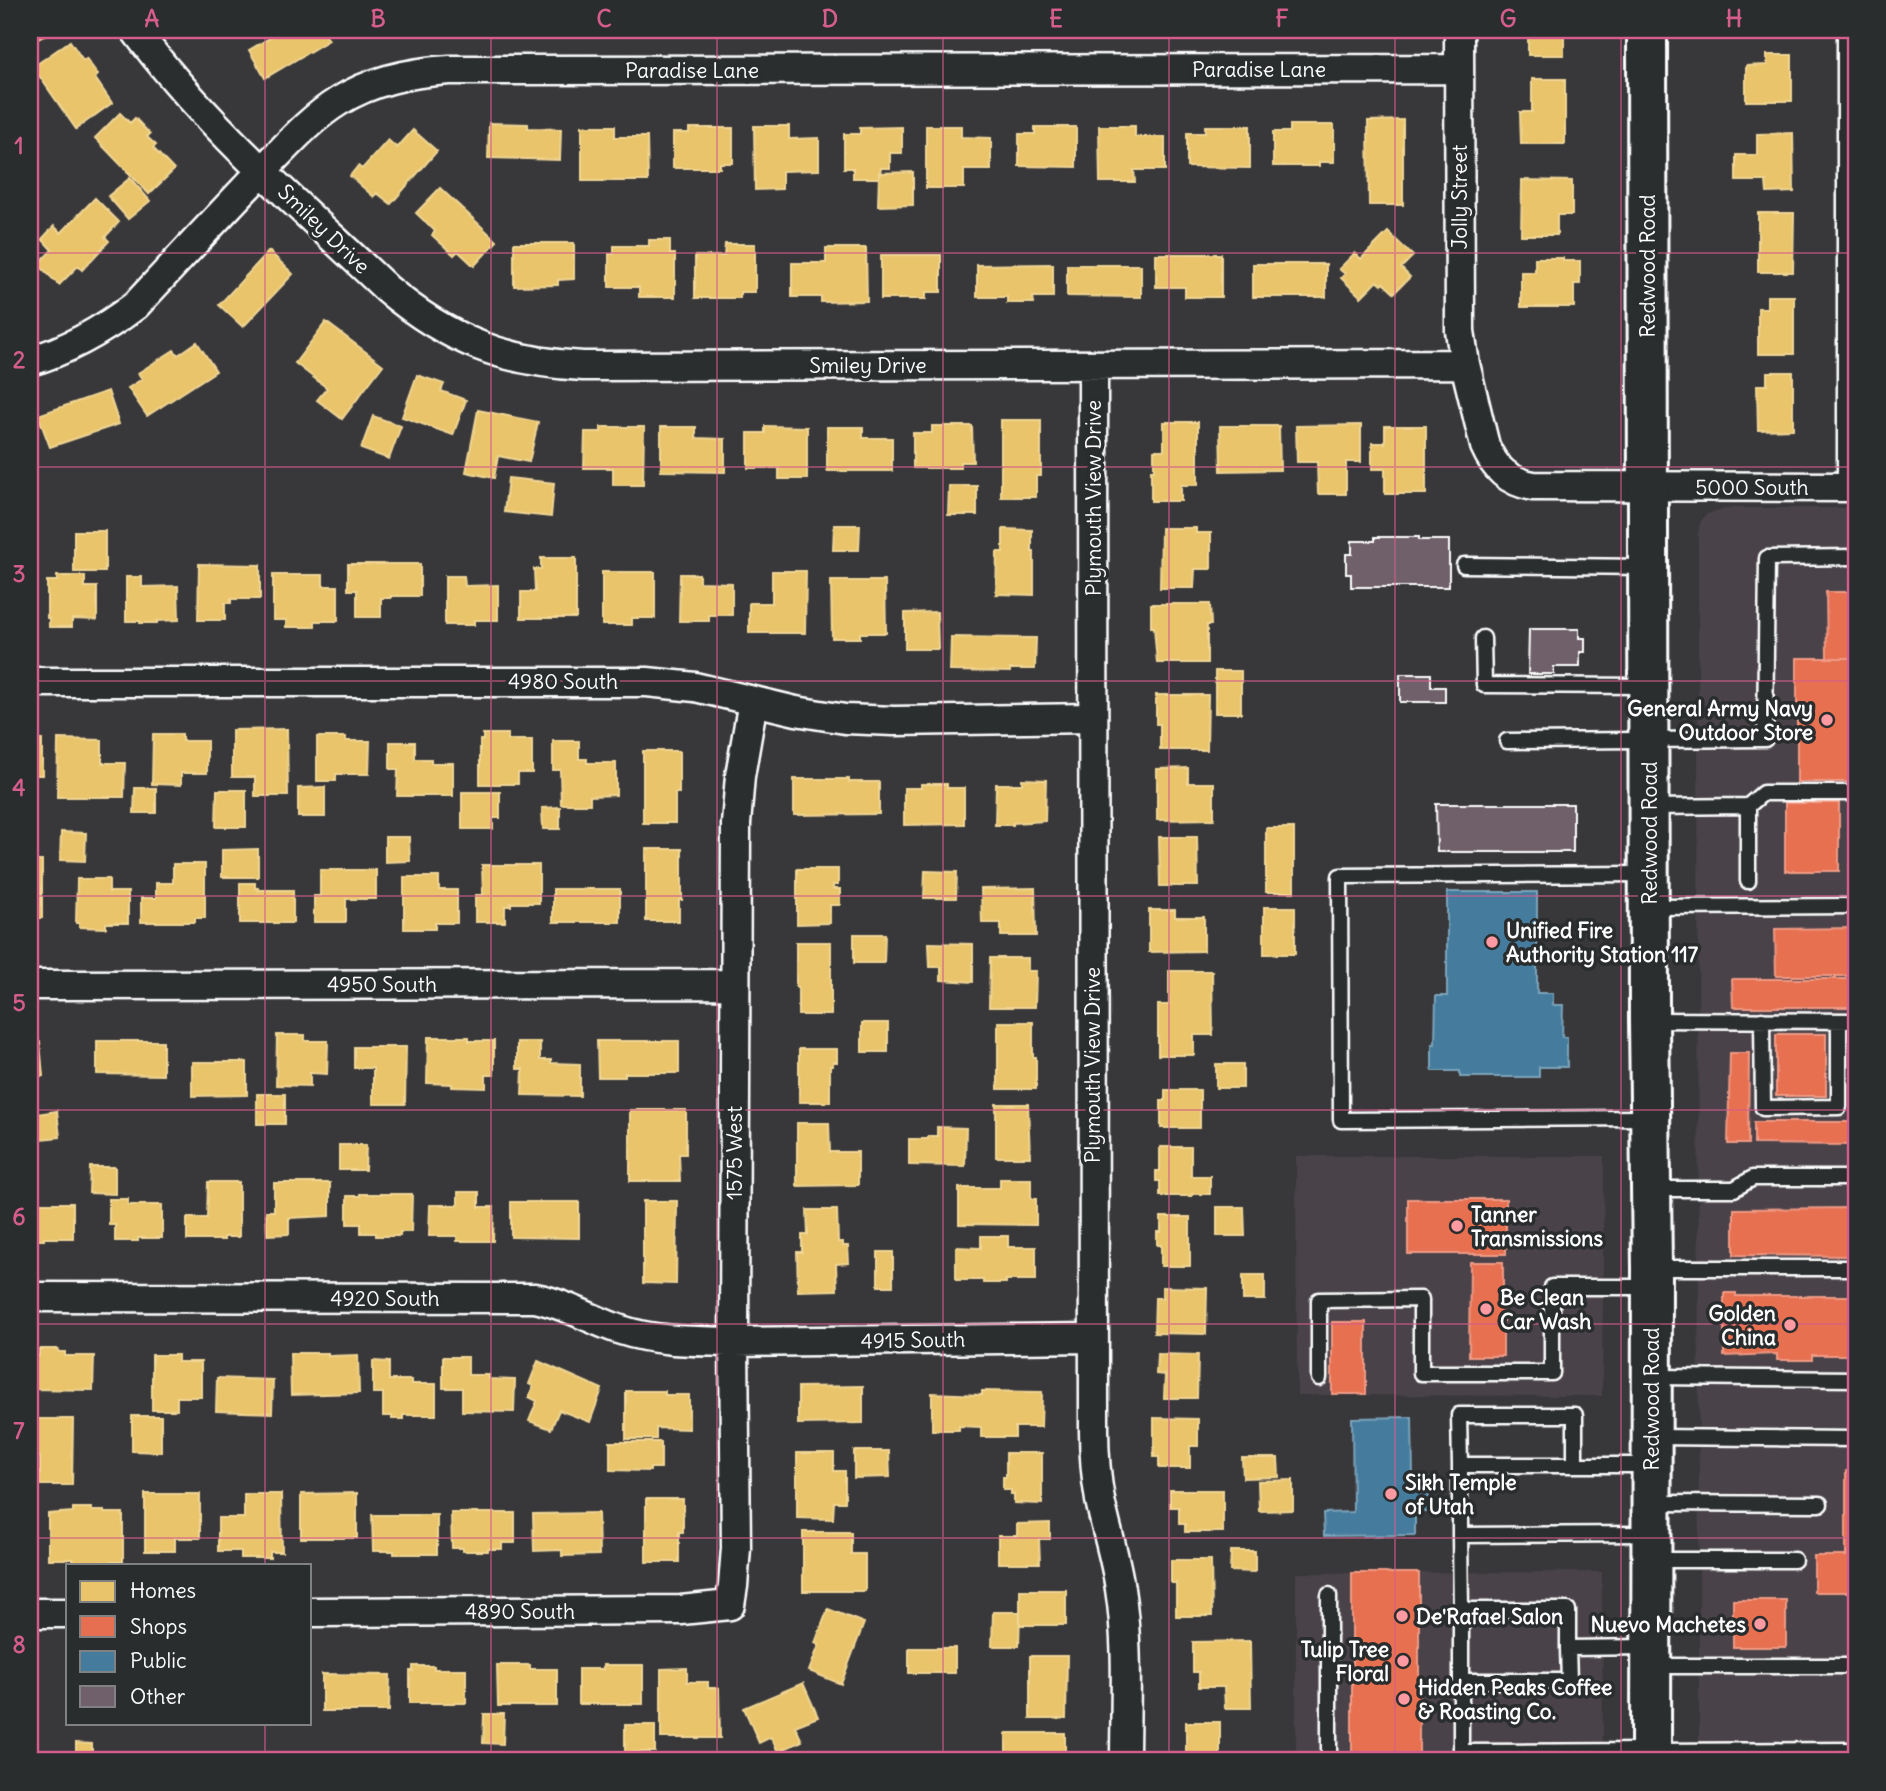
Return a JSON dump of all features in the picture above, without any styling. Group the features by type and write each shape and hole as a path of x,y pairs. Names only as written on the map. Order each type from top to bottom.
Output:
{"main road":[{"name":"Redwood Road","path":"1647,30 1648,807 1652,1278 1651,1757"}],"street":[{"name":"Smiley Drive","path":"135,30 206,116 387,289 438,327 467,341 526,360 583,366 1465,364"},
{"name":"Jolly Street","path":"1459,30 1460,303 1465,364"},
{"path":"1852,30 1854,487"},
{"name":"Paradise Lane","path":"30,361 52,355 81,341 136,305 316,116 339,101 382,81 427,71 1459,69"},
{"path":"1465,364 1485,446 1490,458 1508,478 1533,486 1648,486"},
{"name":"Plymouth View Drive","path":"1093,365 1094,1454 1100,1502 1119,1580 1124,1625 1125,1761"},
{"name":"5000 South","path":"1648,486 1854,487"},
{"name":"4980 South","path":"30,682 622,681 695,687 820,716 869,721 1093,718"},
{"name":"1575 West","path":"730,1605 736,1548 736,813 753,701"},
{"name":"4950 South","path":"30,985 735,984"},
{"name":"4920 South","path":"30,1297 535,1298 564,1305 618,1329 646,1337 734,1342"},
{"name":"4915 South","path":"734,1342 1092,1338"},
{"name":"4890 South","path":"312,1612 681,1610 730,1605"},
{"path":"30,1613 66,1612"}],"lane":[{"path":"1507,741 1765,739 1768,558 1856,557"},
{"path":"1464,565 1648,567"},
{"path":"1483,638 1484,684 1649,686"},
{"path":"1648,807 1748,806 1763,793 1856,793"},
{"path":"1748,806 1748,881"},
{"path":"1650,1118 1341,1120 1340,876 1649,890 1856,906"},
{"path":"1649,1020 1856,1021"},
{"path":"1762,1020 1763,1108 1839,1107 1839,1021"},
{"path":"1651,1189 1734,1189 1753,1178 1843,1178"},
{"path":"1319,1378 1319,1300 1421,1299 1421,1373 1552,1373 1552,1287 1652,1278 1856,1268"},
{"path":"1652,1377 1856,1378"},
{"path":"1575,1465 1575,1415 1459,1415 1461,1757 1717,1756 1856,1750"},
{"path":"1460,1465 1575,1465 1652,1451 1856,1439"},
{"path":"1461,1535 1651,1532 1820,1504"},
{"path":"1651,1532 1794,1560"},
{"path":"1329,1595 1329,1761"},
{"path":"1461,1610 1569,1610 1569,1681 1461,1681"},
{"path":"1569,1648 1651,1656 1856,1666"}],"shaded area":[{"path":"1733,508 1856,508 1856,1761 1699,1761 1698,534 1705,515"},
{"path":"1296,1156 1604,1156 1602,1396 1297,1395"},
{"path":"1602,1572 1603,1761 1296,1761 1296,1573"}],"building: Homes":[{"path":"30,30 56,30 32,42"},
{"path":"283,30 322,30 329,40 265,78 249,50"},
{"path":"1528,30 1564,30 1564,55 1528,55"},
{"path":"1757,30 1793,30 1793,36 1757,36"},
{"path":"70,41 98,75 95,78 112,103 76,129 33,67"},
{"path":"1767,55 1792,55 1792,101 1746,101 1746,66 1767,65"},
{"path":"1532,79 1565,79 1565,144 1521,144 1520,112 1532,112"},
{"path":"120,113 130,123 135,118 150,134 147,137 156,145 153,148 174,170 149,194 95,138"},
{"path":"1403,120 1403,205 1369,205 1368,121"},
{"path":"489,123 528,124 528,128 561,129 560,160 488,158"},
{"path":"1290,125 1334,125 1334,162 1319,162 1319,166 1273,166 1273,132 1290,132"},
{"path":"582,126 615,126 615,137 647,137 648,181 582,181"},
{"path":"754,126 789,126 789,139 819,138 819,170 782,171 782,189 755,190"},
{"path":"926,126 961,126 961,137 991,138 991,170 964,170 964,188 926,188"},
{"path":"1099,126 1135,126 1135,137 1165,137 1165,170 1134,170 1135,182 1100,182"},
{"path":"1205,126 1250,126 1250,168 1187,167 1187,133 1205,133"},
{"path":"902,127 902,153 890,153 890,168 881,168 879,178 853,178 853,168 844,168 844,134 860,134 860,128"},
{"path":"1035,127 1076,127 1076,167 1019,166 1019,134 1035,134"},
{"path":"689,128 733,128 733,163 720,163 720,168 673,168 673,133 689,133"},
{"path":"413,130 437,151 391,204 377,193 374,197 350,176 358,166 362,169 388,140 397,148"},
{"path":"1793,133 1794,192 1767,193 1766,181 1736,181 1736,155 1757,155 1757,134"},
{"path":"913,172 913,205 878,206 879,173"},
{"path":"130,178 150,201 128,219 108,196"},
{"path":"1522,180 1572,181 1572,215 1557,215 1557,235 1521,235"},
{"path":"440,188 497,241 474,266 458,251 454,255 432,235 435,231 416,213"},
{"path":"95,198 119,222 105,237 109,241 82,270 78,266 59,285 38,264 52,250 42,239 54,226 61,233"},
{"path":"1758,213 1794,213 1793,272 1758,272"},
{"path":"1388,232 1413,256 1401,268 1410,277 1394,293 1377,281 1361,297 1341,278 1345,274 1339,269 1355,253 1361,259"},
{"path":"649,240 670,240 670,254 675,254 675,297 639,297 639,287 609,287 609,254 614,254 614,246 649,246"},
{"path":"514,243 574,243 574,279 558,280 558,285 514,286"},
{"path":"725,244 755,244 755,292 740,292 740,298 695,298 695,256 724,256"},
{"path":"826,248 866,248 867,301 821,302 821,297 792,297 792,263 826,263"},
{"path":"269,251 293,274 243,327 219,305"},
{"path":"1156,254 1221,254 1221,297 1185,297 1185,287 1156,287"},
{"path":"881,255 941,255 941,292 926,292 926,299 881,299"},
{"path":"1535,258 1580,261 1580,284 1574,284 1574,307 1521,307 1521,272 1535,272"},
{"path":"1053,264 1053,297 1033,297 1034,303 1007,303 1007,297 977,297 977,265"},
{"path":"1253,264 1326,264 1326,297 1253,297"},
{"path":"1067,265 1141,265 1141,297 1067,296"},
{"path":"1767,296 1794,296 1794,354 1758,354 1758,308 1767,308"},
{"path":"326,322 383,365 342,419 317,400 327,388 295,363"},
{"path":"197,342 216,371 147,416 128,388 142,379 138,373 174,350 178,355"},
{"path":"1767,372 1793,372 1793,429 1758,430 1757,385 1767,385"},
{"path":"417,375 444,384 441,391 466,400 453,435 402,417"},
{"path":"108,391 119,424 50,447 38,415"},
{"path":"478,410 538,422 529,462 498,456 494,478 466,472"},
{"path":"373,416 401,426 389,459 361,449"},
{"path":"1001,420 1041,420 1041,476 1036,476 1036,497 1001,497"},
{"path":"1164,422 1198,422 1198,485 1181,485 1181,501 1151,501 1154,450 1164,450"},
{"path":"1361,425 1361,462 1346,462 1346,494 1318,494 1317,462 1297,462 1296,426"},
{"path":"765,426 807,427 807,479 779,479 779,468 748,468 748,433 765,433"},
{"path":"932,426 972,426 973,462 960,462 960,468 913,468 913,433 932,433"},
{"path":"1220,426 1279,426 1280,470 1221,471"},
{"path":"1385,426 1426,426 1426,494 1385,494 1385,469 1372,469 1372,443 1385,443"},
{"path":"601,427 644,427 643,485 613,485 613,468 584,468 585,432 601,432"},
{"path":"661,427 696,427 696,438 725,439 725,472 661,471"},
{"path":"827,427 863,427 863,438 892,438 892,471 827,471"},
{"path":"508,478 554,483 551,517 504,512"},
{"path":"949,486 977,486 977,515 948,515"},
{"path":"834,525 860,525 859,550 833,550"},
{"path":"1161,528 1196,528 1196,533 1211,533 1211,569 1195,569 1194,588 1160,588"},
{"path":"1003,529 1032,530 1034,595 996,594 997,552 1003,552"},
{"path":"74,531 105,531 105,572 74,572"},
{"path":"541,558 576,558 576,618 521,618 521,592 535,592 534,569 541,569"},
{"path":"199,564 260,565 260,599 231,599 231,603 225,603 225,620 198,620"},
{"path":"348,564 420,564 420,596 381,598 381,617 357,617 357,590 348,590"},
{"path":"772,571 806,571 805,633 749,633 749,603 772,603"},
{"path":"602,572 655,572 655,618 632,618 632,625 602,625"},
{"path":"680,574 699,574 699,582 732,583 732,615 709,615 709,621 679,621"},
{"path":"273,575 323,575 323,586 338,586 338,621 315,621 315,627 286,627 286,620 273,620"},
{"path":"57,576 85,576 85,587 97,587 97,620 72,619 72,627 49,627 47,581 57,581"},
{"path":"445,576 464,576 465,586 498,585 498,620 474,620 474,625 445,625"},
{"path":"126,577 142,577 142,587 178,586 179,620 157,623 126,621"},
{"path":"831,581 885,581 886,633 860,633 860,638 832,638"},
{"path":"1151,604 1210,604 1207,663 1157,663 1154,627 1151,627"},
{"path":"937,612 938,649 905,649 905,613"},
{"path":"951,637 1036,638 1035,669 1010,669 1010,672 950,671"},
{"path":"1215,671 1241,671 1241,713 1215,713"},
{"path":"1156,695 1208,695 1207,750 1160,750 1160,724 1156,724"},
{"path":"287,729 288,796 255,796 255,777 232,777 232,730"},
{"path":"153,734 182,734 182,741 207,741 207,773 181,773 181,785 152,784"},
{"path":"483,734 508,734 508,740 532,740 532,773 518,773 518,784 480,784 480,740 483,740"},
{"path":"317,737 346,737 346,741 370,741 369,774 336,774 336,781 317,781"},
{"path":"58,739 102,740 102,763 125,763 124,797 57,797"},
{"path":"30,740 42,740 42,775 30,775"},
{"path":"553,741 579,741 579,759 587,759 587,763 616,763 616,795 590,796 590,804 561,804 560,770 553,770"},
{"path":"390,742 415,742 415,759 431,759 431,763 453,763 453,796 397,796 398,769 390,769"},
{"path":"643,751 679,751 679,793 675,793 675,823 643,823"},
{"path":"1188,768 1188,783 1214,783 1214,819 1157,820 1157,769"},
{"path":"794,779 879,782 879,814 794,815"},
{"path":"1022,779 1046,780 1045,821 995,825 996,784 1022,784"},
{"path":"921,784 947,784 947,788 964,788 964,824 904,825 904,788 921,788"},
{"path":"325,787 325,817 298,817 298,788"},
{"path":"135,788 156,788 156,813 134,813"},
{"path":"217,790 246,790 246,827 216,827"},
{"path":"462,792 500,792 500,818 493,818 493,829 462,829"},
{"path":"560,807 560,829 543,829 542,808"},
{"path":"1266,828 1294,828 1294,892 1266,892"},
{"path":"61,832 86,833 85,861 60,860"},
{"path":"385,837 409,837 410,861 385,862"},
{"path":"1159,837 1197,837 1198,886 1160,886"},
{"path":"258,849 258,877 222,877 222,850"},
{"path":"646,849 682,849 682,900 679,900 679,921 646,921"},
{"path":"30,861 42,861 42,918 30,918"},
{"path":"173,864 205,864 205,918 195,918 195,922 141,922 141,898 156,898 156,883 173,883"},
{"path":"482,865 539,865 539,903 511,903 511,906 505,906 505,922 475,922 475,895 483,895"},
{"path":"797,869 838,869 838,885 833,885 833,889 840,889 840,905 830,905 830,923 797,924"},
{"path":"320,870 376,870 376,899 346,899 346,922 314,922 314,896 320,896"},
{"path":"925,871 957,872 956,898 924,898"},
{"path":"404,877 439,877 439,890 457,890 457,923 435,923 435,929 404,929"},
{"path":"77,879 109,879 109,892 128,892 128,923 106,923 106,928 79,927 79,923 76,923"},
{"path":"240,883 255,883 258,890 293,890 293,923 240,923"},
{"path":"1035,888 1036,936 1001,936 1001,923 982,923 981,889"},
{"path":"553,889 620,889 620,922 553,922"},
{"path":"1264,907 1295,907 1295,954 1264,954"},
{"path":"1149,910 1175,910 1175,917 1204,917 1204,951 1149,952"},
{"path":"854,934 885,934 884,963 854,963"},
{"path":"796,942 831,942 831,1015 798,1015"},
{"path":"929,943 973,944 973,982 941,980 941,967 930,967"},
{"path":"990,958 1028,958 1028,971 1036,971 1035,1007 989,1007"},
{"path":"1169,971 1212,971 1213,1035 1194,1035 1194,1055 1158,1055 1158,1005 1169,1005"},
{"path":"998,1022 1033,1022 1036,1089 998,1089"},
{"path":"862,1023 888,1023 888,1052 862,1052"},
{"path":"277,1035 305,1035 305,1041 328,1041 327,1074 310,1073 310,1086 276,1085"},
{"path":"428,1037 469,1037 469,1041 494,1041 494,1075 486,1075 486,1088 427,1083"},
{"path":"97,1041 163,1041 163,1075 97,1074"},
{"path":"597,1041 679,1041 679,1073 625,1073 625,1077 598,1077"},
{"path":"40,1042 43,1076 30,1077 30,1043"},
{"path":"517,1042 540,1042 540,1060 580,1064 580,1096 522,1095 523,1069 517,1069"},
{"path":"354,1047 406,1047 405,1104 373,1104 373,1068 354,1068"},
{"path":"799,1049 837,1049 837,1062 830,1066 830,1102 799,1102"},
{"path":"192,1062 247,1062 247,1095 192,1096"},
{"path":"1216,1064 1243,1064 1243,1088 1216,1088"},
{"path":"1165,1090 1200,1090 1200,1128 1161,1128 1161,1101 1165,1101"},
{"path":"257,1094 285,1094 285,1124 257,1124"},
{"path":"996,1104 1028,1104 1030,1157 996,1157"},
{"path":"630,1110 686,1110 686,1154 679,1154 680,1181 630,1181"},
{"path":"57,1111 60,1137 30,1140 30,1115"},
{"path":"797,1123 829,1123 830,1152 858,1152 858,1185 797,1186"},
{"path":"937,1127 966,1128 965,1166 909,1165 909,1139 937,1136"},
{"path":"339,1145 366,1145 365,1170 339,1170"},
{"path":"1160,1147 1191,1147 1191,1176 1210,1176 1210,1194 1160,1196 1160,1181 1156,1181 1156,1171 1160,1171"},
{"path":"90,1167 115,1167 115,1194 89,1193"},
{"path":"1000,1179 1031,1179 1031,1199 1036,1199 1036,1225 959,1224 959,1188 1000,1188"},
{"path":"208,1182 239,1182 239,1237 224,1237 224,1240 187,1240 187,1218 207,1218"},
{"path":"274,1183 330,1183 330,1216 289,1218 289,1234 267,1235 266,1211 274,1211"},
{"path":"458,1192 479,1192 479,1207 494,1207 493,1241 457,1241 457,1236 429,1236 430,1205 458,1205"},
{"path":"412,1194 411,1232 400,1232 400,1236 376,1236 376,1233 361,1233 361,1224 347,1224 347,1196"},
{"path":"109,1199 128,1199 128,1205 162,1205 162,1238 115,1241 115,1225 109,1225"},
{"path":"643,1201 677,1201 676,1284 643,1283"},
{"path":"511,1202 579,1202 579,1238 511,1237"},
{"path":"30,1203 73,1203 73,1238 30,1240"},
{"path":"1217,1207 1244,1207 1245,1236 1217,1236"},
{"path":"807,1210 837,1210 838,1242 848,1246 849,1263 836,1264 837,1290 798,1291 797,1252 802,1252 802,1235 808,1235"},
{"path":"1161,1217 1190,1217 1190,1266 1161,1266 1161,1245 1157,1245 1157,1232 1161,1232"},
{"path":"981,1236 1008,1236 1008,1247 1036,1247 1036,1280 983,1283 983,1280 956,1280 956,1247 981,1248"},
{"path":"878,1252 893,1252 893,1286 878,1286"},
{"path":"1243,1275 1265,1275 1265,1300 1243,1300"},
{"path":"1162,1287 1207,1288 1206,1334 1154,1333 1155,1298 1162,1298"},
{"path":"39,1349 57,1349 59,1352 65,1352 65,1356 94,1356 93,1390 30,1389 30,1356 39,1356"},
{"path":"290,1353 358,1355 359,1393 291,1395"},
{"path":"1157,1354 1198,1355 1197,1398 1164,1398 1165,1375 1156,1374"},
{"path":"152,1355 178,1355 178,1362 201,1362 201,1397 177,1397 177,1410 152,1410"},
{"path":"443,1357 468,1357 468,1375 489,1375 489,1379 515,1380 514,1412 462,1411 462,1388 443,1388"},
{"path":"373,1361 389,1362 389,1380 411,1380 411,1384 436,1384 436,1415 403,1415 403,1419 383,1416 383,1393 373,1393"},
{"path":"538,1361 602,1389 590,1422 559,1410 551,1429 529,1421 537,1401 529,1397 533,1386 529,1384"},
{"path":"217,1378 273,1380 272,1413 216,1411"},
{"path":"863,1386 863,1423 798,1424 798,1387"},
{"path":"626,1391 665,1391 665,1395 689,1395 689,1429 656,1428 656,1439 626,1439"},
{"path":"982,1391 1042,1392 1041,1427 1015,1427 1015,1437 981,1437 981,1427 959,1426 959,1430 932,1430 932,1393 982,1395"},
{"path":"132,1416 161,1416 161,1452 132,1451"},
{"path":"1154,1418 1198,1419 1198,1446 1190,1446 1190,1468 1159,1468 1159,1457 1154,1457"},
{"path":"35,1419 73,1419 72,1485 40,1485 40,1457 35,1457"},
{"path":"610,1442 661,1442 661,1468 650,1468 650,1471 610,1470"},
{"path":"854,1451 889,1451 890,1477 854,1478"},
{"path":"797,1453 834,1453 834,1471 845,1471 845,1502 834,1502 833,1519 797,1518"},
{"path":"1006,1453 1042,1453 1042,1504 1014,1503 1011,1490 1003,1490"},
{"path":"1242,1458 1278,1458 1279,1477 1243,1478"},
{"path":"1293,1480 1293,1510 1259,1511 1258,1481"},
{"path":"1170,1490 1223,1490 1223,1532 1185,1532 1185,1524 1179,1524 1179,1507 1170,1507"},
{"path":"357,1493 357,1538 301,1538 301,1494"},
{"path":"145,1494 200,1494 200,1538 175,1538 175,1551 145,1551"},
{"path":"244,1494 281,1494 282,1552 270,1552 270,1558 241,1558 241,1551 218,1551 218,1518 244,1518"},
{"path":"646,1499 683,1499 679,1562 646,1562"},
{"path":"73,1508 123,1513 123,1562 48,1559 48,1514 73,1512"},
{"path":"451,1513 515,1513 515,1543 502,1543 502,1549 488,1551 452,1548"},
{"path":"598,1513 599,1555 562,1556 562,1550 534,1551 533,1514"},
{"path":"372,1515 437,1515 437,1554 373,1551"},
{"path":"1050,1523 1050,1539 1039,1539 1040,1563 998,1563 998,1536 1017,1536 1017,1524"},
{"path":"803,1532 851,1532 851,1554 865,1554 865,1591 803,1591"},
{"path":"1231,1551 1255,1551 1255,1572 1230,1571"},
{"path":"1171,1560 1211,1560 1212,1616 1176,1616 1176,1583 1171,1583"},
{"path":"1020,1590 1066,1590 1066,1625 1020,1625"},
{"path":"828,1609 864,1623 841,1684 809,1671 819,1645 815,1643"},
{"path":"993,1612 1020,1612 1019,1646 992,1646"},
{"path":"1250,1641 1251,1708 1225,1708 1224,1687 1199,1687 1199,1672 1193,1672 1193,1642"},
{"path":"909,1648 955,1648 955,1673 909,1673"},
{"path":"1030,1656 1067,1656 1066,1719 1030,1719"},
{"path":"497,1665 530,1665 530,1669 557,1669 557,1706 498,1706"},
{"path":"603,1665 643,1665 643,1704 578,1704 578,1669 603,1669"},
{"path":"413,1666 466,1669 466,1703 410,1703 410,1671 413,1671"},
{"path":"687,1668 687,1682 708,1682 708,1688 719,1688 720,1738 661,1738 661,1669"},
{"path":"322,1674 390,1675 389,1711 322,1711"},
{"path":"803,1683 818,1717 795,1726 802,1741 778,1752 771,1737 759,1743 744,1708"},
{"path":"484,1714 504,1714 503,1744 483,1743"},
{"path":"1186,1722 1220,1722 1220,1761 1186,1761"},
{"path":"625,1725 655,1725 655,1752 625,1752"},
{"path":"1006,1733 1065,1733 1065,1761 998,1761 1006,1760"},
{"path":"76,1743 92,1744 92,1759 76,1759"}],"building: Shops":[{"path":"1826,592 1856,592 1856,658 1827,658"},
{"name":"General Army Navy Outdoor Store","path":"1797,658 1856,658 1856,782 1797,782"},
{"path":"1785,803 1839,803 1839,871 1785,871"},
{"path":"1856,928 1856,976 1776,976 1775,929"},
{"path":"1732,979 1856,979 1856,1007 1733,1007"},
{"path":"1854,1033 1856,1259 1854,1145 1754,1144 1754,1122 1853,1122"},
{"path":"1776,1034 1826,1034 1826,1096 1776,1096"},
{"path":"1730,1053 1749,1053 1748,1144 1728,1144"},
{"name":"Tanner Transmissions","path":"1408,1199 1506,1199 1506,1254 1408,1254"},
{"path":"1850,1208 1851,1256 1734,1255 1734,1209"},
{"name":"Be Clean Car Wash","path":"1470,1262 1503,1262 1503,1356 1469,1356"},
{"name":"Golden China","path":"1724,1293 1736,1293 1736,1296 1856,1296 1856,1355 1812,1355 1812,1360 1777,1360 1777,1354 1724,1356"},
{"path":"1332,1322 1366,1322 1366,1394 1332,1394"},
{"path":"1846,1471 1856,1471 1856,1592 1814,1592 1814,1556 1846,1556"},
{"path":"1352,1573 1419,1573 1419,1761 1352,1761"},
{"name":"Nuevo Machetes","path":"1733,1600 1786,1600 1786,1647 1733,1647"}],"building: Public":[{"name":"Unified Fire Authority Station 117","path":"1447,892 1537,892 1537,993 1553,993 1553,1005 1563,1005 1562,1037 1567,1037 1567,1067 1539,1067 1539,1077 1460,1077 1460,1071 1432,1071 1436,996 1447,996"},
{"name":"Sikh Temple of Utah","path":"1412,1417 1413,1477 1428,1477 1428,1512 1415,1512 1415,1535 1324,1536 1323,1513 1353,1512 1352,1418"}],"building: Other":[{"path":"1375,537 1449,540 1449,587 1351,587 1351,574 1346,574 1346,554 1352,554 1352,541 1375,541"},
{"path":"1529,629 1579,629 1579,638 1585,638 1585,652 1580,652 1580,667 1554,667 1554,674 1528,674"},
{"path":"1400,674 1431,674 1431,687 1445,687 1445,702 1400,702"},
{"path":"1436,804 1573,804 1573,852 1437,852"}],"place":[{"name":"General Army Navy Outdoor Store","path":"1827,720"},
{"name":"Unified Fire Authority Station 117","path":"1492,942"},
{"name":"Tanner Transmissions","path":"1457,1226"},
{"name":"Be Clean Car Wash","path":"1486,1309"},
{"name":"Golden China","path":"1790,1325"},
{"name":"Sikh Temple of Utah","path":"1391,1494"},
{"name":"De'Rafael Salon","path":"1402,1616"},
{"name":"Nuevo Machetes","path":"1760,1624"},
{"name":"Tulip Tree Floral","path":"1403,1661"},
{"name":"Hidden Peaks Coffee & Roasting Co.","path":"1404,1699"}]}
